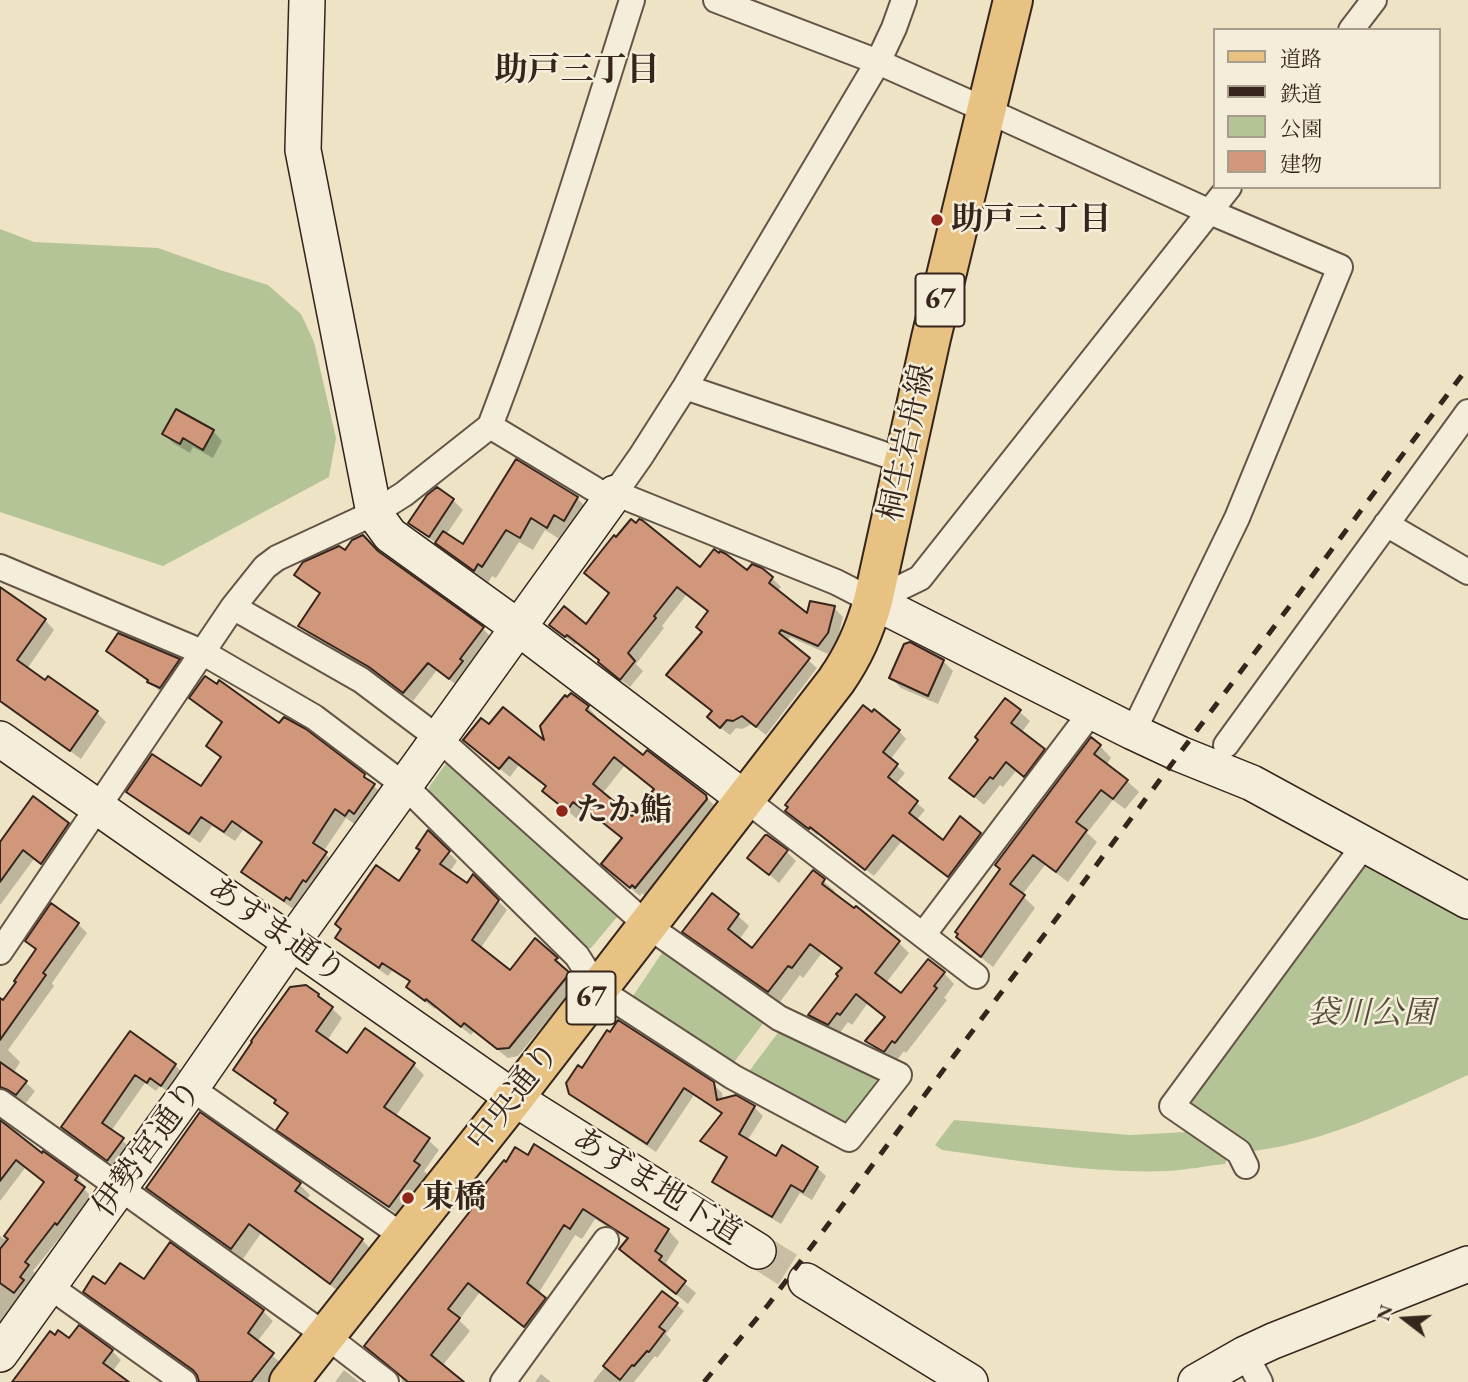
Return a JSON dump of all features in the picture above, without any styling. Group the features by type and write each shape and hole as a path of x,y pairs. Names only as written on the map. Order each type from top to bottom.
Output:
{"main road":[{"name":"桐生岩舟線","path":"873,601 931,338 1013,0"},
{"name":"中央通り","path":"289,1382 514,1098 836,681 852,658 865,629 873,601"}],"street":[{"path":"307,0 303,150 374,513 390,535 519,628 976,976"},
{"path":"0,952 202,652 265,567 277,558 374,513 404,494 490,426 560,225 632,0"},
{"path":"716,0 878,62 1210,212 1340,267 1237,518 1133,732"},
{"path":"613,496 685,387 878,62 904,0"},
{"path":"1353,28 1374,0"},
{"path":"873,601 920,578 1227,189"},
{"path":"685,387 904,461"},
{"path":"1226,745 1468,412"},
{"path":"490,426 613,496 836,582 1133,732 1252,783 1365,844 1464,890"},
{"name":"伊勢宮通り","path":"0,1353 613,496"},
{"path":"1387,524 1468,572"},
{"path":"0,567 202,652 314,717 404,785 578,957 598,989 733,1077 849,1139 899,1075 779,1018 648,926 438,738 361,680 233,607"},
{"path":"923,935 1092,711"},
{"name":"あずま通り","path":"0,739 514,1098 553,1122"},
{"path":"1246,1166 1239,1152 1172,1106 1365,844"},
{"path":"191,1088 404,1237"},
{"path":"0,1102 325,1335 386,1382"},
{"name":"あずま地下道","path":"553,1122 758,1251"},
{"path":"503,1382 606,1240"},
{"path":"1196,1382 1252,1368 1273,1341 1468,1265"},
{"path":"806,1281 970,1382"},
{"path":"49,1286 184,1382"}],"green space":[{"path":"0,229 34,242 158,248 268,285 301,314 314,342 336,438 329,477 163,566 0,512"},
{"path":"450,758 622,911 591,948 581,949 430,798 429,787"},
{"name":"袋川公園","path":"1362,865 1371,866 1468,917 1468,1075 1336,1131 1254,1151 1192,1107 1192,1095"},
{"path":"666,947 767,1018 732,1065 633,996"},
{"path":"783,1026 883,1076 846,1128 747,1074"},
{"path":"954,1120 1130,1135 1187,1132 1228,1156 1225,1164 1139,1171 1054,1165 942,1150 935,1145"}],"building":[{"path":"176,409 214,430 203,450 183,438 180,444 162,434"},
{"path":"516,459 578,497 564,521 554,515 547,528 531,518 520,538 506,530 482,567 478,564 474,571 435,543 443,531 463,544"},
{"path":"437,487 454,499 429,537 408,523 427,495"},
{"path":"631,519 636,523 639,519 642,520 700,567 714,549 726,554 747,570 752,564 762,568 773,577 769,583 807,613 810,601 835,606 828,633 818,646 781,630 779,633 810,658 756,727 742,716 733,721 727,720 720,728 707,717 712,711 666,675 702,632 696,627 708,611 677,587 628,653 635,661 620,680 567,635 565,637 549,625 564,606 586,624 609,593 584,573 614,535 616,537"},
{"path":"363,535 378,551 484,627 449,679 428,663 403,693 369,667 298,626 320,593 294,575 303,562 339,546 345,550 352,540"},
{"path":"0,587 46,619 17,660 45,680 48,676 98,711 70,751 0,701"},
{"path":"118,633 180,659 160,688 147,682 148,680 106,651"},
{"path":"910,642 944,660 928,696 889,678 904,644"},
{"path":"205,676 217,684 219,680 279,723 284,717 306,729 375,784 354,814 349,810 345,816 335,809 313,843 327,852 290,900 286,897 284,901 241,872 262,842 232,821 224,832 201,817 189,834 126,792 152,754 201,786 221,757 206,746 222,722 189,698"},
{"path":"571,693 589,706 586,710 643,755 647,750 706,795 707,799 635,888 632,885 630,888 601,864 622,838 573,802 567,811 542,791 546,786 509,757 499,769 463,740 481,718 489,724 503,707 544,740 540,726 565,695 567,697","holes":["614,757 654,789 632,816 593,784"]},
{"path":"1005,698 1021,710 1011,723 1045,749 1024,777 1006,762 974,797 949,778 978,740 975,737"},
{"path":"863,705 872,712 874,709 900,730 883,752 898,764 888,777 918,801 909,813 943,840 960,816 981,833 948,877 893,835 865,870 785,811 788,807 785,805"},
{"path":"1091,737 1101,745 1094,754 1128,780 1113,799 1101,790 1076,822 1087,830 1056,872 1033,855 1010,884 1025,895 981,957 956,937 958,934 955,932 1000,869 995,865"},
{"path":"33,796 69,823 41,864 23,850 0,882 0,842"},
{"path":"428,830 450,851 440,864 467,883 473,874 499,900 472,940 510,970 535,938 558,958 555,960 570,973 509,1048 497,1049 464,1023 461,1027 406,987 410,981 382,963 379,968 335,938 341,929 335,924 376,865 399,881 420,850 416,848"},
{"path":"765,835 788,850 769,875 747,858"},
{"path":"813,870 825,879 822,884 854,908 856,906 900,941 875,973 901,993 928,959 945,972 934,986 937,988 895,1043 892,1041 884,1052 865,1041 885,1017 856,994 840,1015 837,1013 828,1025 808,1015 842,968 810,944 792,968 788,966 768,992 682,932 712,893 739,914 728,929 752,948"},
{"path":"51,903 79,923 0,1040 0,998 3,1000 36,949 25,941"},
{"path":"306,985 333,1007 316,1031 347,1053 365,1028 415,1063 384,1107 430,1138 414,1161 420,1165 389,1207 276,1130 288,1113 274,1103 276,1100 233,1070 290,987"},
{"path":"618,1020 714,1082 717,1100 736,1095 755,1106 739,1134 776,1156 782,1145 818,1167 803,1192 791,1185 772,1217 712,1182 727,1157 700,1141 722,1113 684,1088 647,1144 569,1094 566,1083 578,1065 582,1068 607,1030 610,1032"},
{"path":"130,1031 176,1064 161,1086 150,1078 147,1083 135,1075 102,1123 124,1138 107,1161 61,1127"},
{"path":"0,1062 27,1081 16,1095 0,1087"},
{"path":"200,1112 301,1183 295,1191 363,1239 330,1284 249,1224 231,1249 146,1188"},
{"path":"0,1120 42,1153 43,1151 78,1176 75,1180 85,1187 25,1262 29,1265 20,1277 24,1280 14,1293 0,1283 0,1249 8,1239 4,1236 44,1182 16,1160 0,1181"},
{"path":"534,1144 669,1229 655,1251 662,1256 659,1260 686,1281 676,1294 619,1249 628,1238 583,1209 570,1229 564,1225 527,1283 546,1298 524,1327 468,1283 448,1309 460,1318 431,1355 464,1382 408,1382 364,1346 471,1210 467,1207 504,1160 506,1162 515,1147 528,1155"},
{"path":"170,1242 264,1310 248,1333 274,1353 251,1382 199,1382 193,1370 83,1292 93,1276 105,1284 120,1263 144,1279"},
{"path":"662,1291 678,1303 659,1327 665,1331 649,1352 632,1365 620,1380 603,1366"},
{"path":"79,1325 113,1350 103,1363 129,1382 12,1382 50,1331 55,1335 58,1330 69,1338"}],"tunnel":[{"path":"758,1251 806,1281"}],"railway":[{"path":"704,1382 768,1305 1468,367"}],"place":[{"name":"助戸三丁目","path":"937,220"},
{"name":"たか鮨","path":"562,811"},
{"name":"東橋","path":"408,1198"}],"district":[{"name":"助戸三丁目","path":"577,71"}]}
